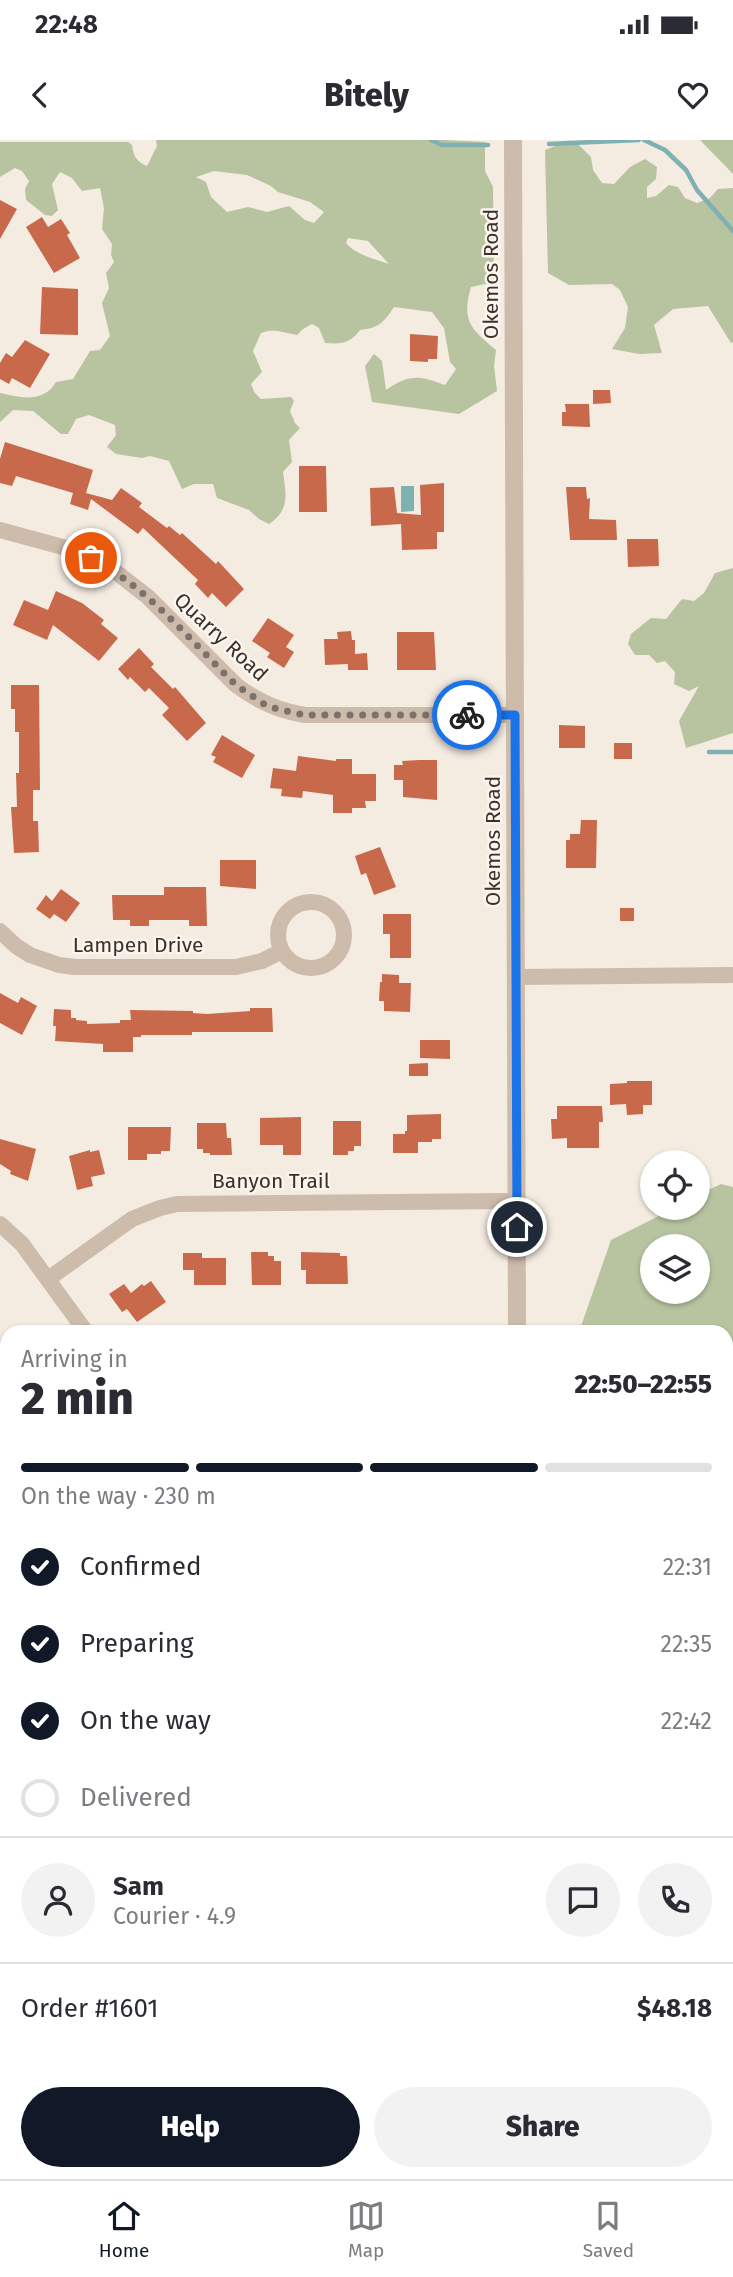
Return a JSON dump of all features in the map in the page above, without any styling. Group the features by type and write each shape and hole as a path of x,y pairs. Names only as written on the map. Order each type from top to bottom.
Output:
{"street":[{"name":"Okemos Road","path":"513,140 517,1325"},
{"name":"Quarry Road","path":"0,530 70,549 112,569 148,597 236,685 277,709 305,715 515,715"},
{"path":"311,902 320,904 334,912 343,927 339,952 327,964 302,967 282,951 279,926 282,918 294,907 311,902"},
{"name":"Lampen Drive","path":"0,931 16,946 44,961 75,967 236,967 262,961 282,951"},
{"path":"516,977 733,975"},
{"name":"Banyon Trail","path":"48,1279 132,1219 177,1204 517,1201"},
{"path":"0,1224 22,1244 81,1325"}],"green space":[{"path":"156,140 485,142 485,171 493,187 494,282 471,287 467,308 474,330 496,350 494,366 497,391 459,414 372,402 365,366 374,354 382,361 386,390 401,381 414,378 428,379 445,385 456,369 450,362 444,328 432,312 394,307 380,323 360,330 349,341 340,343 325,343 319,328 312,324 297,335 275,331 261,333 253,351 262,372 251,384 254,392 261,399 291,397 294,401 290,411 300,428 289,440 292,462 283,472 285,501 276,519 269,524 249,510 217,498 213,484 194,484 182,489 169,461 150,456 142,458 116,454 107,447 116,435 115,425 89,415 76,419 68,434 61,434 33,411 13,410 0,422 0,393 24,397 39,396 51,389 56,382 73,379 90,351 100,350 110,336 102,303 109,288 106,273 114,262 111,255 112,244 102,229 104,208 100,188 82,191 72,178 60,172 52,184 58,210 52,216 45,215 26,200 25,189 29,181 22,171 15,168 0,177 0,142 128,142 132,145 136,158 147,166 157,146","holes":["214,171 247,175 278,192 310,202 324,212 314,223 305,220 289,206 267,212 248,207 227,212 211,197 206,182 196,177","348,238 368,241 389,264 355,251 346,243"]},
{"path":"700,140 733,140 733,174"},
{"path":"576,142 591,157 593,170 602,183 614,184 630,167 645,159 657,167 656,179 647,187 647,198 656,196 669,185 678,187 685,198 697,203 710,198 718,189 733,188 733,342 731,343 708,306 673,309 654,325 662,353 639,354 612,349 625,328 628,307 620,290 612,284 569,285 548,273 545,150 563,143"},
{"path":"733,568 733,733 686,748 679,721 699,686 689,691 674,684 675,672 665,661 657,663 649,655 635,655 628,644 631,634 651,618 666,619 682,599 694,601 704,593 715,573"},
{"path":"721,1184 733,1187 733,1325 581,1325 611,1240 651,1220 710,1220 710,1189"}],"water":[{"path":"401,486 414,486 414,511 401,512"}],"building":[{"path":"0,200 17,209 0,239"},
{"path":"42,217 48,227 61,219 80,258 54,273 26,227"},
{"path":"42,287 78,289 78,335 40,334"},
{"path":"410,334 438,336 437,359 428,359 428,362 410,361"},
{"path":"25,340 50,354 30,388 12,378 9,384 0,379 0,363 6,353 12,357"},
{"path":"593,390 610,390 611,403 593,404"},
{"path":"565,404 589,404 590,427 562,426"},
{"path":"5,442 93,470 86,493 112,500 121,488 142,503 139,507 167,528 169,526 180,535 182,533 216,564 218,561 244,589 226,607 212,593 208,598 195,584 198,580 143,528 138,534 91,499 88,510 70,504 73,493 16,476 12,486 0,483 0,459"},
{"path":"299,466 326,466 327,512 299,512"},
{"path":"444,483 444,532 437,532 437,549 402,550 401,524 371,526 370,488 394,487 397,513 421,515 420,485"},
{"path":"566,487 586,487 587,499 590,498 589,519 616,520 617,540 570,540"},
{"path":"627,539 658,539 659,566 628,567"},
{"path":"56,591 82,603 104,620 101,624 118,638 99,661 53,625 47,640 13,625 24,600 48,610"},
{"path":"268,618 294,635 286,647 294,652 284,668 267,657 270,653 252,641"},
{"path":"351,631 352,640 355,640 355,654 367,653 368,670 348,670 348,664 325,665 324,639 338,639 337,632"},
{"path":"397,632 434,632 436,670 397,670"},
{"path":"139,648 154,664 151,667 173,689 175,687 206,723 187,741 162,715 169,708 149,688 145,692 118,669"},
{"path":"11,685 39,685 40,790 33,790 33,821 38,821 39,852 14,853 11,807 17,807 19,732 15,732 15,709 11,709"},
{"path":"559,725 585,726 585,748 559,748"},
{"path":"222,735 255,755 242,778 213,762 216,757 211,755"},
{"path":"614,743 632,743 632,759 614,759"},
{"path":"298,756 336,761 352,759 352,774 376,774 376,801 365,801 366,808 352,808 352,813 333,813 333,795 303,791 302,798 281,796 282,789 270,788 273,768 296,771"},
{"path":"437,760 437,800 403,797 403,780 394,780 394,765 403,765 402,761"},
{"path":"581,820 597,820 596,868 566,868 566,840 570,840 570,834 580,834"},
{"path":"380,847 396,887 374,895 366,873 361,875 355,856"},
{"path":"220,860 256,860 256,889 220,886"},
{"path":"164,887 206,887 207,926 189,926 189,920 149,920 149,926 130,926 130,920 113,920 112,895 164,895"},
{"path":"61,889 80,903 66,922 54,914 50,919 36,909 46,895 52,901"},
{"path":"620,908 634,908 634,921 620,921"},
{"path":"383,914 411,914 411,958 390,958 390,934 383,934"},
{"path":"382,974 399,975 399,983 411,983 410,1012 384,1011 384,1001 379,1001"},
{"path":"0,993 18,1003 21,997 37,1006 22,1035 0,1023"},
{"path":"250,1008 272,1008 273,1032 141,1035 133,1037 133,1052 103,1052 103,1044 55,1041 56,1026 53,1026 54,1009 71,1010 71,1018 87,1021 87,1024 131,1020 130,1010 193,1011 207,1014 250,1011"},
{"path":"420,1040 450,1040 450,1059 420,1058"},
{"path":"428,1063 428,1076 409,1076 409,1064"},
{"path":"652,1081 652,1105 643,1105 643,1114 627,1115 626,1104 610,1105 610,1084"},
{"path":"557,1106 602,1106 603,1122 599,1122 599,1148 567,1148 567,1138 552,1139 551,1119 557,1119"},
{"path":"441,1114 441,1139 418,1142 418,1153 393,1153 393,1134 405,1134 407,1115"},
{"path":"301,1117 301,1155 283,1155 283,1145 260,1145 260,1118"},
{"path":"333,1121 361,1121 361,1146 354,1146 354,1151 348,1151 348,1155 333,1155"},
{"path":"197,1123 226,1123 227,1138 231,1138 232,1155 210,1155 203,1153 203,1149 197,1149"},
{"path":"128,1127 171,1127 170,1151 147,1154 147,1160 128,1160"},
{"path":"0,1139 36,1149 28,1181 10,1174 11,1171 0,1164"},
{"path":"99,1150 105,1174 91,1177 93,1186 77,1190 69,1156"},
{"path":"251,1252 268,1252 268,1256 274,1256 274,1261 281,1261 281,1285 252,1285"},
{"path":"301,1252 340,1253 340,1256 347,1256 348,1284 306,1284 306,1270 301,1270"},
{"path":"183,1253 202,1253 202,1258 226,1258 226,1285 194,1285 194,1270 183,1270"},
{"path":"151,1281 166,1302 137,1322 127,1309 122,1312 109,1294 124,1284 131,1293"}],"waterway":[{"path":"431,140 442,145 488,145"},
{"path":"549,144 639,140"},
{"path":"644,140 665,150 686,170 697,190 733,231"},
{"path":"709,752 733,752"}],"way so far":[{"path":"91,558 131,582 236,685 264,704 305,715 467,715"}],"route":[{"path":"467,715 515,715 517,1227"}]}
